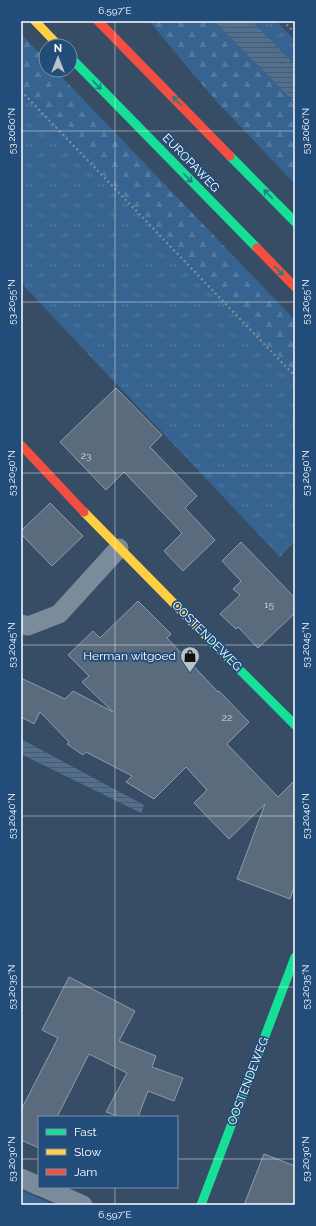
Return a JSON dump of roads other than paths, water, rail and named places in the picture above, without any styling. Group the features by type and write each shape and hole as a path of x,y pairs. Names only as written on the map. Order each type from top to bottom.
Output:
{"main road":[{"path":"35,21 52,38"},
{"path":"98,21 295,222"},
{"name":"EUROPAWEG","path":"78,65 295,287"},
{"name":"OOSTENDEWEG","path":"21,445 119,548 295,725"},
{"name":"OOSTENDEWEG","path":"200,1205 295,957"}],"street":[{"path":"21,624 28,626 59,614 119,548"},
{"path":"21,1178 38,1186"},
{"path":"44,1188 83,1205"}],"place":[{"name":"Herman witgoed","path":"190,673"}]}
